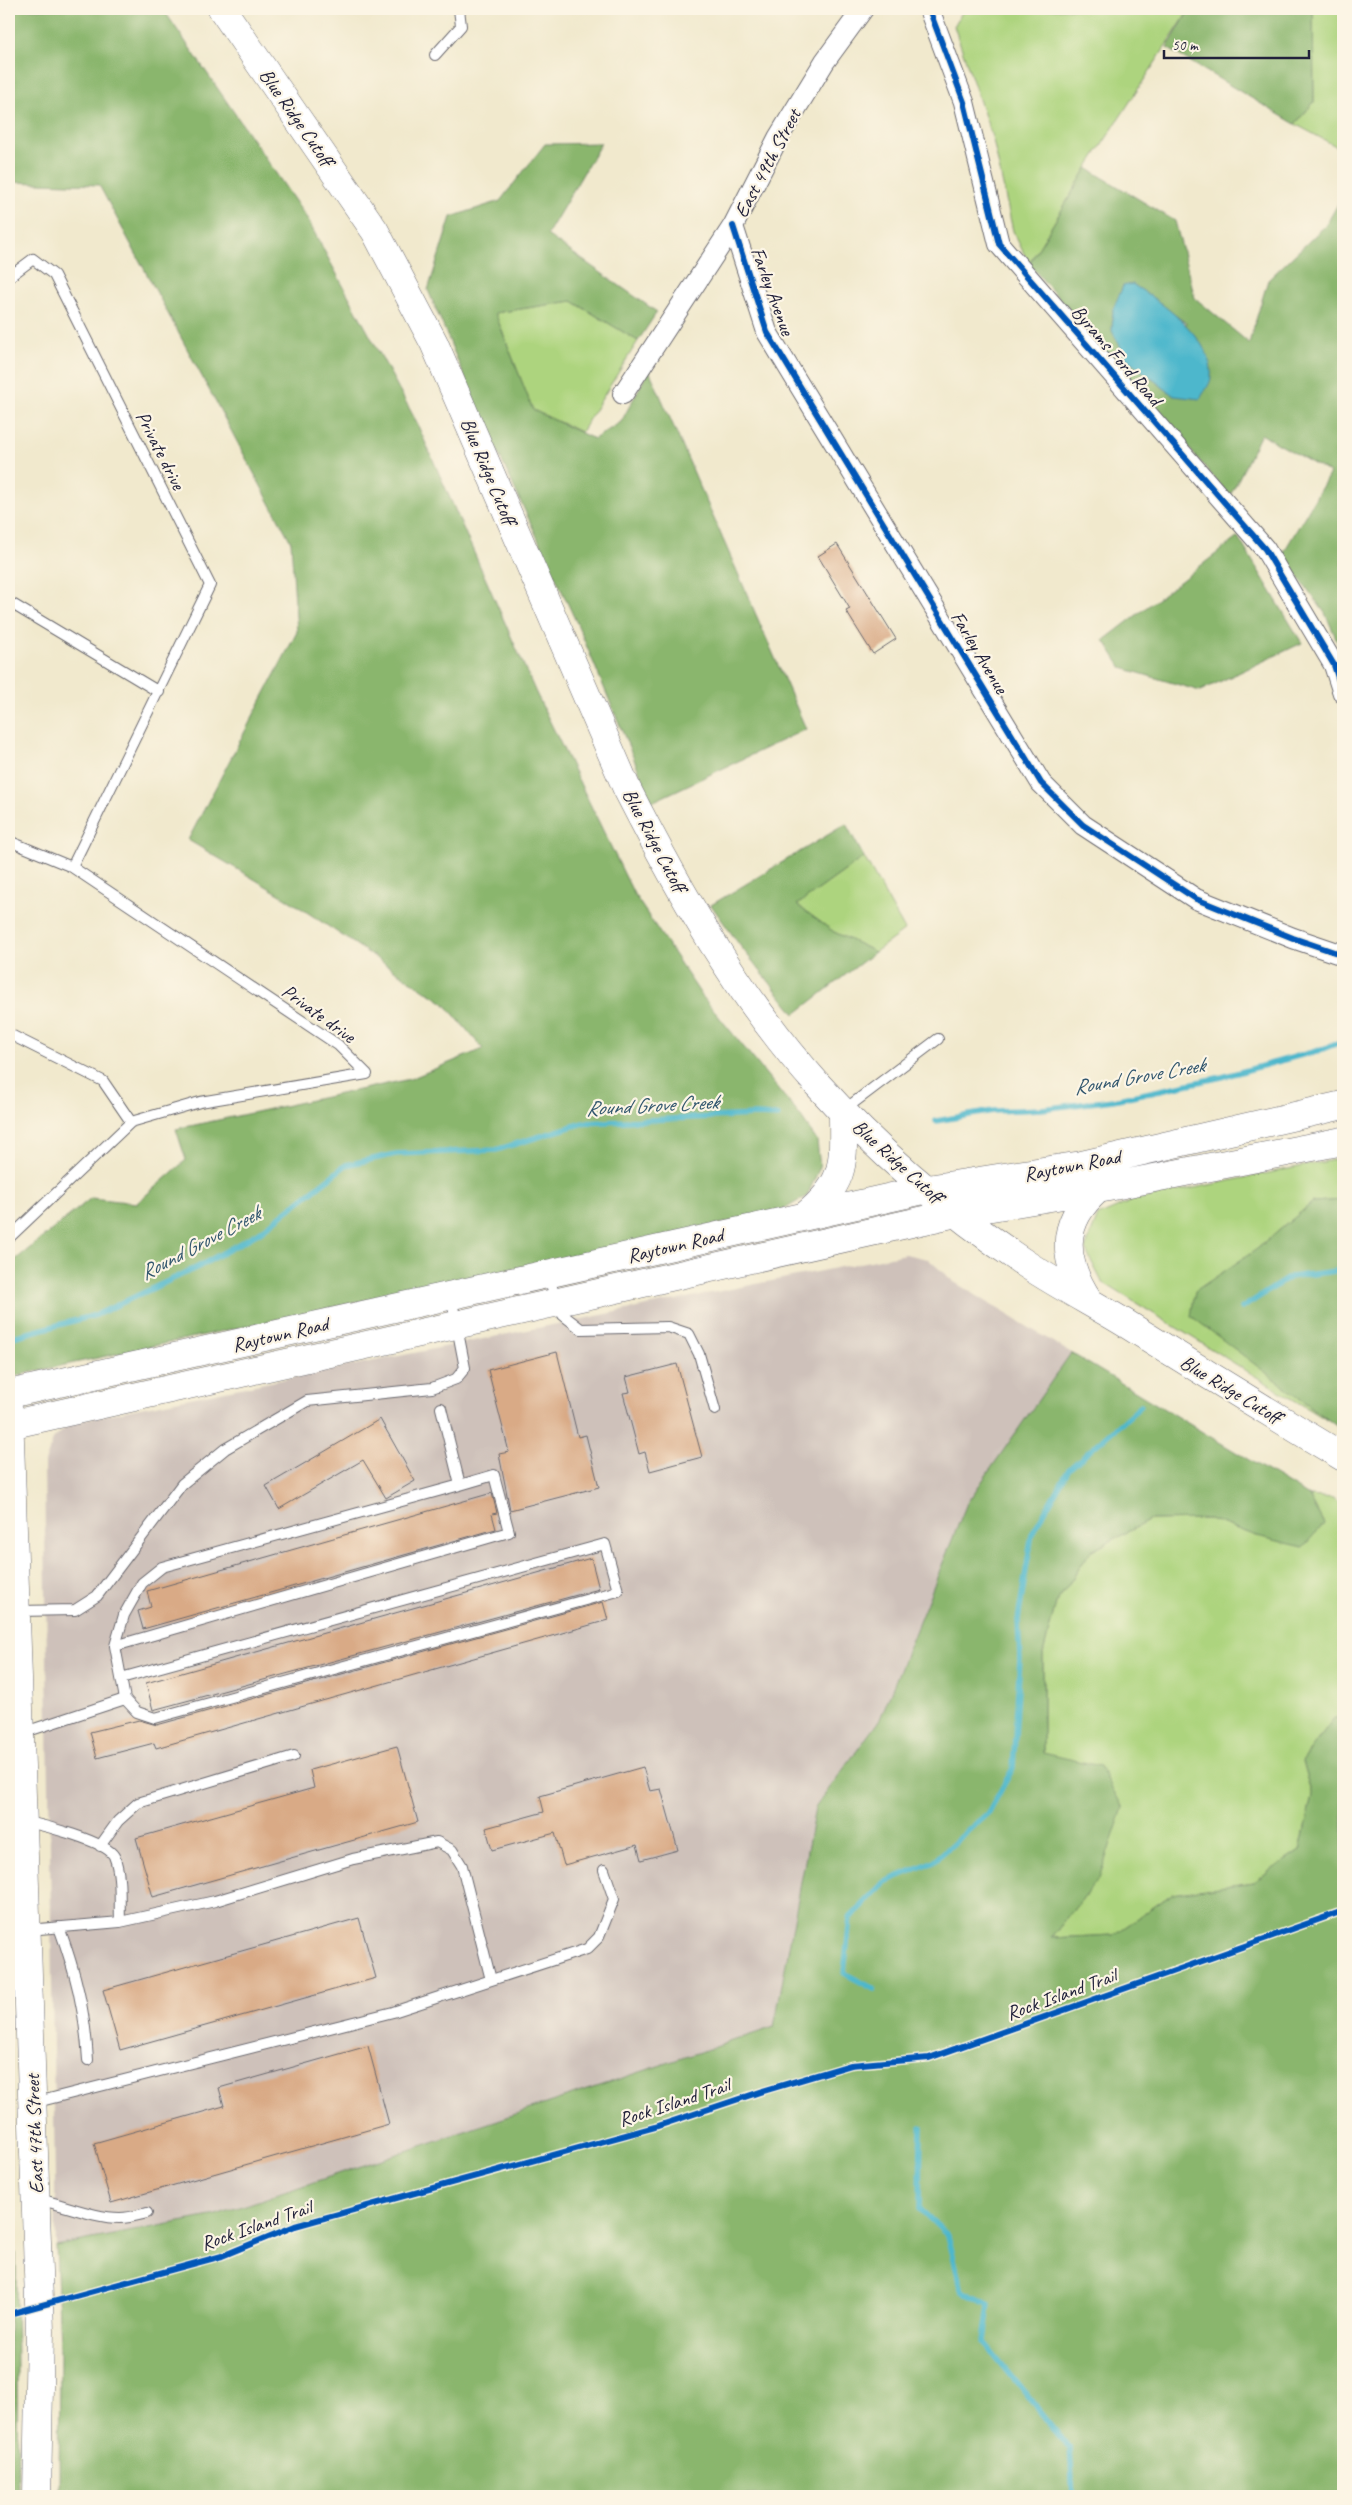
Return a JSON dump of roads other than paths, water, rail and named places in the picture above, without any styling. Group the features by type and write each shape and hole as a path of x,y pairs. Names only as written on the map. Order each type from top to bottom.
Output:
{"main road":[{"name":"Blue Ridge Cutoff","path":"222,9 376,231 425,326 627,788 662,857 714,946 770,1027 817,1084 843,1111 882,1150 956,1213 1026,1264 1343,1457"},
{"name":"Raytown Road","path":"9,1394 928,1189 1082,1165 1343,1105"},
{"path":"805,1216 822,1202 834,1187 840,1170 843,1111"},
{"name":"Raytown Road","path":"9,1420 558,1302 956,1213 1098,1189 1343,1141"},
{"path":"1090,1302 1077,1282 1068,1248 1076,1216 1086,1200 1098,1189"},
{"name":"East 47th Street","path":"9,1420 27,1930 19,1978 32,2103 40,2331 37,2496"}],"street":[{"name":"East 49th Street","path":"623,394 733,226 778,138 825,61 863,9"},
{"name":"Byrams Ford Road","path":"929,9 964,102 998,244 1265,549 1334,665 1343,693"},
{"name":"Farley Avenue","path":"733,226 767,332 801,391 1041,783 1082,825 1196,899 1293,938 1343,955"}],"lane":[{"path":"435,56 461,26 459,9"},
{"name":"Private drive","path":"9,277 33,259 54,275 210,585 72,866"},
{"path":"9,602 159,692"},
{"name":"Private drive","path":"9,841 72,866 338,1044 367,1074 200,1102 131,1122 9,1238"},
{"path":"9,1034 103,1081 131,1122"},
{"path":"843,1111 938,1039"},
{"path":"546,1274 564,1315 581,1329 668,1327 689,1334 699,1354 715,1410"},
{"path":"17,1611 75,1610 97,1596 182,1484 225,1449 307,1401 432,1388 456,1379 465,1368 450,1296"},
{"path":"441,1408 460,1485"},
{"path":"116,1646 509,1532 494,1475 162,1567 142,1583 124,1615 116,1646 121,1678 125,1699 137,1712 155,1718 618,1591 605,1544 121,1678"},
{"path":"21,1734 125,1699"},
{"path":"100,1846 118,1821 138,1803 294,1756"},
{"path":"24,1821 63,1831 100,1846 113,1855 118,1873 120,1922"},
{"path":"27,1930 120,1922 215,1901 353,1859 437,1842 452,1850 462,1866 491,1980"},
{"path":"32,2103 393,2012 587,1949 599,1937 614,1899 604,1870"},
{"path":"59,1927 75,1970 85,2020 88,2060"},
{"path":"36,2199 66,2205 96,2215 121,2218 147,2213"}],"water":[{"path":"1132,284 1171,311 1196,336 1205,350 1210,364 1211,378 1200,399 1174,396 1127,359 1112,331 1113,309 1123,286"}],"waterway":[{"name":"Round Grove Creek","path":"936,1121 993,1111 1042,1109 1113,1100 1222,1077 1320,1050 1343,1041"},
{"name":"Round Grove Creek","path":"9,1338 96,1315 198,1267 260,1232 346,1165 396,1154 496,1150 583,1123 756,1115 778,1116"},
{"path":"1242,1308 1290,1277 1336,1271 1343,1267"},
{"path":"874,1989 844,1973 850,1918 885,1882 934,1861 989,1812 1013,1768 1020,1659 1018,1620 1032,1534 1069,1469 1141,1406"},
{"path":"921,2127 920,2209 948,2236 962,2291 989,2305 984,2342 1070,2449 1073,2496"}]}
